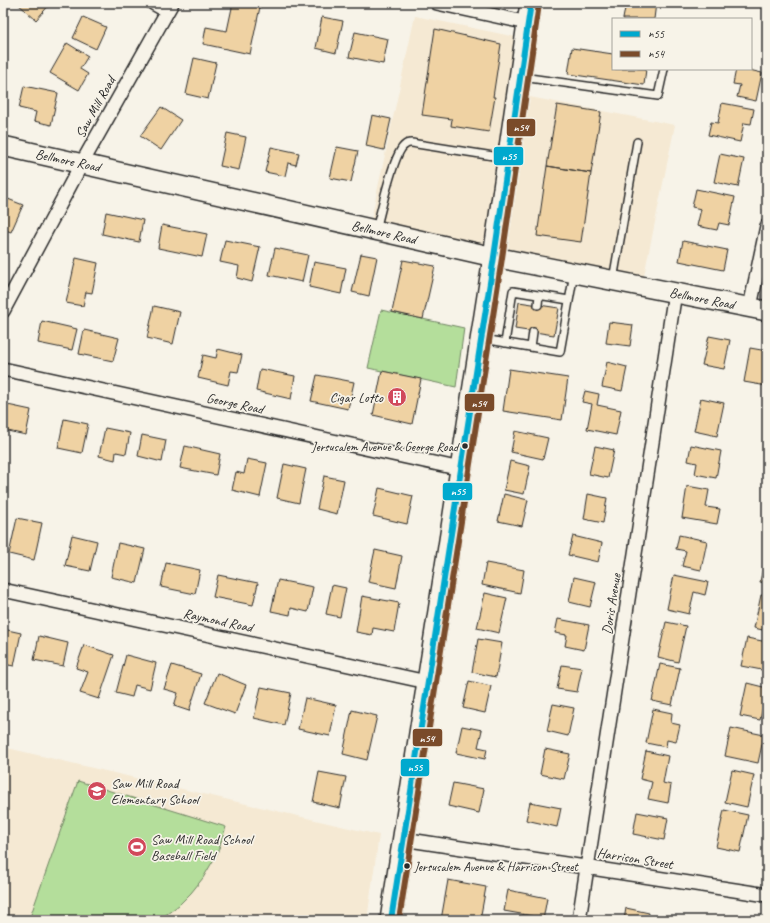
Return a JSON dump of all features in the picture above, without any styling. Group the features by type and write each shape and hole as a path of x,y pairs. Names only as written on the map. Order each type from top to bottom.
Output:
{"main road":[{"path":"391,920 494,257 529,13"},
{"name":"Bellmore Road","path":"3,146 494,257 758,309"}],"street":[{"path":"153,3 169,7"},
{"path":"437,3 529,13"},
{"name":"Saw Mill Road","path":"3,311 82,163 169,7"},
{"path":"758,309 767,226"},
{"name":"Doris Avenue","path":"579,920 675,292"},
{"name":"George Road","path":"3,369 461,469"},
{"name":"Raymond Road","path":"3,590 427,682"},
{"name":"Harrison Street","path":"403,839 767,895"}],"lane":[{"path":"520,76 658,96 664,70"},
{"path":"613,280 637,142"},
{"path":"376,230 394,164 398,153 404,145 409,143 417,144 508,158"},
{"path":"481,339 560,352 574,273"},
{"path":"505,343 513,291 569,300"},
{"path":"538,305 539,295"},
{"path":"531,347 533,332"}],"shaded area":[{"path":"415,16 521,38 514,94 675,125 641,290 369,229"},
{"name":"Saw Mill Road Elementary School","path":"3,747 379,835 367,920 3,920"}],"green space":[{"path":"381,310 464,328 456,387 368,368"},
{"name":"Saw Mill Road School Baseball Field","path":"78,781 226,827 217,854 203,878 179,905 159,920 29,920"}],"building":[{"path":"17,3 51,3 36,20"},
{"path":"233,3 260,7 250,54 203,44 206,27 227,31"},
{"path":"626,3 656,3 654,18 623,18"},
{"path":"83,17 106,27 96,49 73,38"},
{"path":"322,17 343,21 336,53 316,48"},
{"path":"435,29 501,44 493,97 495,97 489,132 451,126 452,119 422,115"},
{"path":"355,32 388,39 383,64 349,57"},
{"path":"67,43 88,56 80,69 88,74 79,90 50,73"},
{"path":"572,48 612,54 612,70 646,70 644,85 568,74"},
{"path":"194,58 216,63 208,99 186,94"},
{"path":"736,70 749,70 762,73 756,101 737,97 740,85 733,84"},
{"path":"24,86 58,93 51,125 34,121 36,112 19,108"},
{"path":"722,103 754,109 751,124 744,123 740,142 708,135 711,122 718,123"},
{"path":"557,105 601,112 591,173 547,166"},
{"path":"161,107 181,120 161,150 140,136"},
{"path":"372,115 391,119 384,150 366,146"},
{"path":"227,133 246,137 239,170 220,166"},
{"path":"271,147 299,153 296,165 288,163 285,176 265,172"},
{"path":"337,147 358,151 351,182 330,178"},
{"path":"720,154 744,159 738,187 714,182"},
{"path":"547,166 591,173 581,242 537,236"},
{"path":"696,189 735,197 729,225 719,223 717,230 697,226 701,209 692,207"},
{"path":"3,197 23,205 11,232 3,229"},
{"path":"106,212 143,220 139,242 102,234"},
{"path":"162,225 207,234 202,257 158,248"},
{"path":"225,240 260,247 252,282 237,278 239,266 220,262"},
{"path":"683,241 727,250 723,270 679,261"},
{"path":"275,248 308,255 302,282 269,275"},
{"path":"361,254 377,257 369,296 352,292"},
{"path":"76,258 98,263 92,293 86,292 83,306 66,303"},
{"path":"403,260 435,266 423,319 392,312"},
{"path":"314,262 346,268 341,294 309,287"},
{"path":"519,302 559,308 554,335 515,329"},
{"path":"154,306 180,312 173,344 147,338"},
{"path":"42,321 77,329 72,350 38,343"},
{"path":"609,322 633,325 630,346 606,343"},
{"path":"84,330 119,338 113,361 79,354"},
{"path":"709,336 730,340 724,369 702,365"},
{"path":"750,348 767,351 767,386 744,382"},
{"path":"218,349 242,355 238,372 231,371 228,385 198,378 203,355 216,358"},
{"path":"607,362 627,367 622,391 602,387"},
{"path":"260,369 295,376 291,399 256,391"},
{"path":"509,369 568,378 562,420 503,411"},
{"name":"Cigar Lotto","path":"382,371 421,379 412,424 373,415"},
{"path":"317,375 354,382 348,409 311,401"},
{"path":"585,391 599,394 597,405 621,410 616,435 587,429 592,404 582,402"},
{"path":"701,398 724,403 717,436 694,431"},
{"path":"3,404 31,410 26,435 3,430"},
{"path":"64,419 88,424 82,453 58,448"},
{"path":"105,428 130,433 126,454 116,452 115,460 99,456"},
{"path":"515,431 548,438 543,459 511,452"},
{"path":"142,435 166,440 162,462 138,456"},
{"path":"691,445 721,451 716,478 695,474 697,463 688,461"},
{"path":"185,446 220,454 216,475 180,468"},
{"path":"595,446 614,450 608,478 589,474"},
{"path":"247,459 267,463 260,497 232,490 236,472 244,474"},
{"path":"510,461 530,466 524,494 504,490"},
{"path":"284,464 306,469 299,503 277,498"},
{"path":"324,476 344,480 337,514 317,509"},
{"path":"687,486 709,490 706,507 720,509 717,524 682,518"},
{"path":"379,488 413,496 407,524 373,516"},
{"path":"504,494 528,500 522,526 498,521"},
{"path":"588,494 607,498 603,523 584,519"},
{"path":"17,518 42,523 34,560 9,554"},
{"path":"72,535 97,541 90,571 65,566"},
{"path":"679,535 707,541 701,570 682,566 686,551 676,549"},
{"path":"573,536 602,543 598,562 568,555"},
{"path":"118,543 145,549 137,583 111,577"},
{"path":"767,549 767,583 760,582"},
{"path":"375,550 402,556 396,588 368,582"},
{"path":"166,563 200,570 195,594 161,587"},
{"path":"486,563 524,570 520,593 482,585"},
{"path":"218,575 258,583 253,605 213,597"},
{"path":"674,575 708,582 705,595 694,592 689,614 667,609"},
{"path":"574,577 596,582 590,607 569,602"},
{"path":"278,580 313,587 308,612 291,608 290,615 271,611"},
{"path":"332,585 346,588 340,617 326,614"},
{"path":"485,593 507,598 499,633 477,628"},
{"path":"761,595 767,596 767,631 754,628"},
{"path":"362,596 399,603 394,632 373,628 372,635 356,632"},
{"path":"558,619 589,625 584,650 565,646 567,635 555,633"},
{"path":"666,622 686,626 678,662 658,657"},
{"path":"3,629 21,633 14,666 3,664"},
{"path":"39,636 68,643 63,666 34,660"},
{"path":"747,638 767,642 767,671 741,666"},
{"path":"478,639 502,643 496,677 472,672"},
{"path":"84,645 114,655 99,699 80,693 88,672 76,668"},
{"path":"126,655 156,663 150,689 135,685 132,697 116,693"},
{"path":"660,664 680,668 672,705 652,701"},
{"path":"172,665 201,674 189,711 174,706 178,693 164,689"},
{"path":"562,665 582,668 577,692 557,689"},
{"path":"217,673 246,685 235,714 205,703"},
{"path":"469,681 491,686 485,713 463,708"},
{"path":"747,683 767,688 760,720 740,716"},
{"path":"261,687 291,693 284,725 254,718"},
{"path":"305,698 336,705 330,736 298,729"},
{"path":"553,704 574,708 568,736 547,731"},
{"path":"653,709 672,713 671,723 680,725 676,742 667,740 666,747 646,743"},
{"path":"352,710 377,716 367,760 343,754"},
{"path":"462,726 482,730 478,747 487,749 485,759 456,753"},
{"path":"731,728 764,735 758,763 725,756"},
{"path":"545,749 570,754 564,779 540,774"},
{"path":"646,751 668,756 663,783 671,785 668,803 648,799 652,782 640,779"},
{"path":"732,770 754,775 747,807 725,802"},
{"path":"319,772 346,777 340,808 313,802"},
{"path":"453,783 484,789 479,813 448,806"},
{"path":"530,802 561,808 557,827 526,820"},
{"path":"724,810 748,815 740,852 716,847"},
{"path":"637,812 668,818 664,840 633,834"},
{"path":"448,880 486,887 480,920 441,920"},
{"path":"508,890 547,898 543,920 531,920 532,916 504,911"},
{"path":"626,908 649,913 648,920 624,920"}],"transit line":[{"name":"n55","path":"391,920 494,257 531,3"},
{"name":"n54","path":"399,920 502,258 539,4"}],"place":[{"name":"Cigar Lotto","path":"397,397"},
{"name":"Jersusalem Avenue & George Road","path":"465,446"},
{"name":"Saw Mill Road Elementary School","path":"97,791"},
{"name":"Saw Mill Road School Baseball Field","path":"137,847"},
{"name":"Jersusalem Avenue & Harrison Street","path":"407,866"}]}
